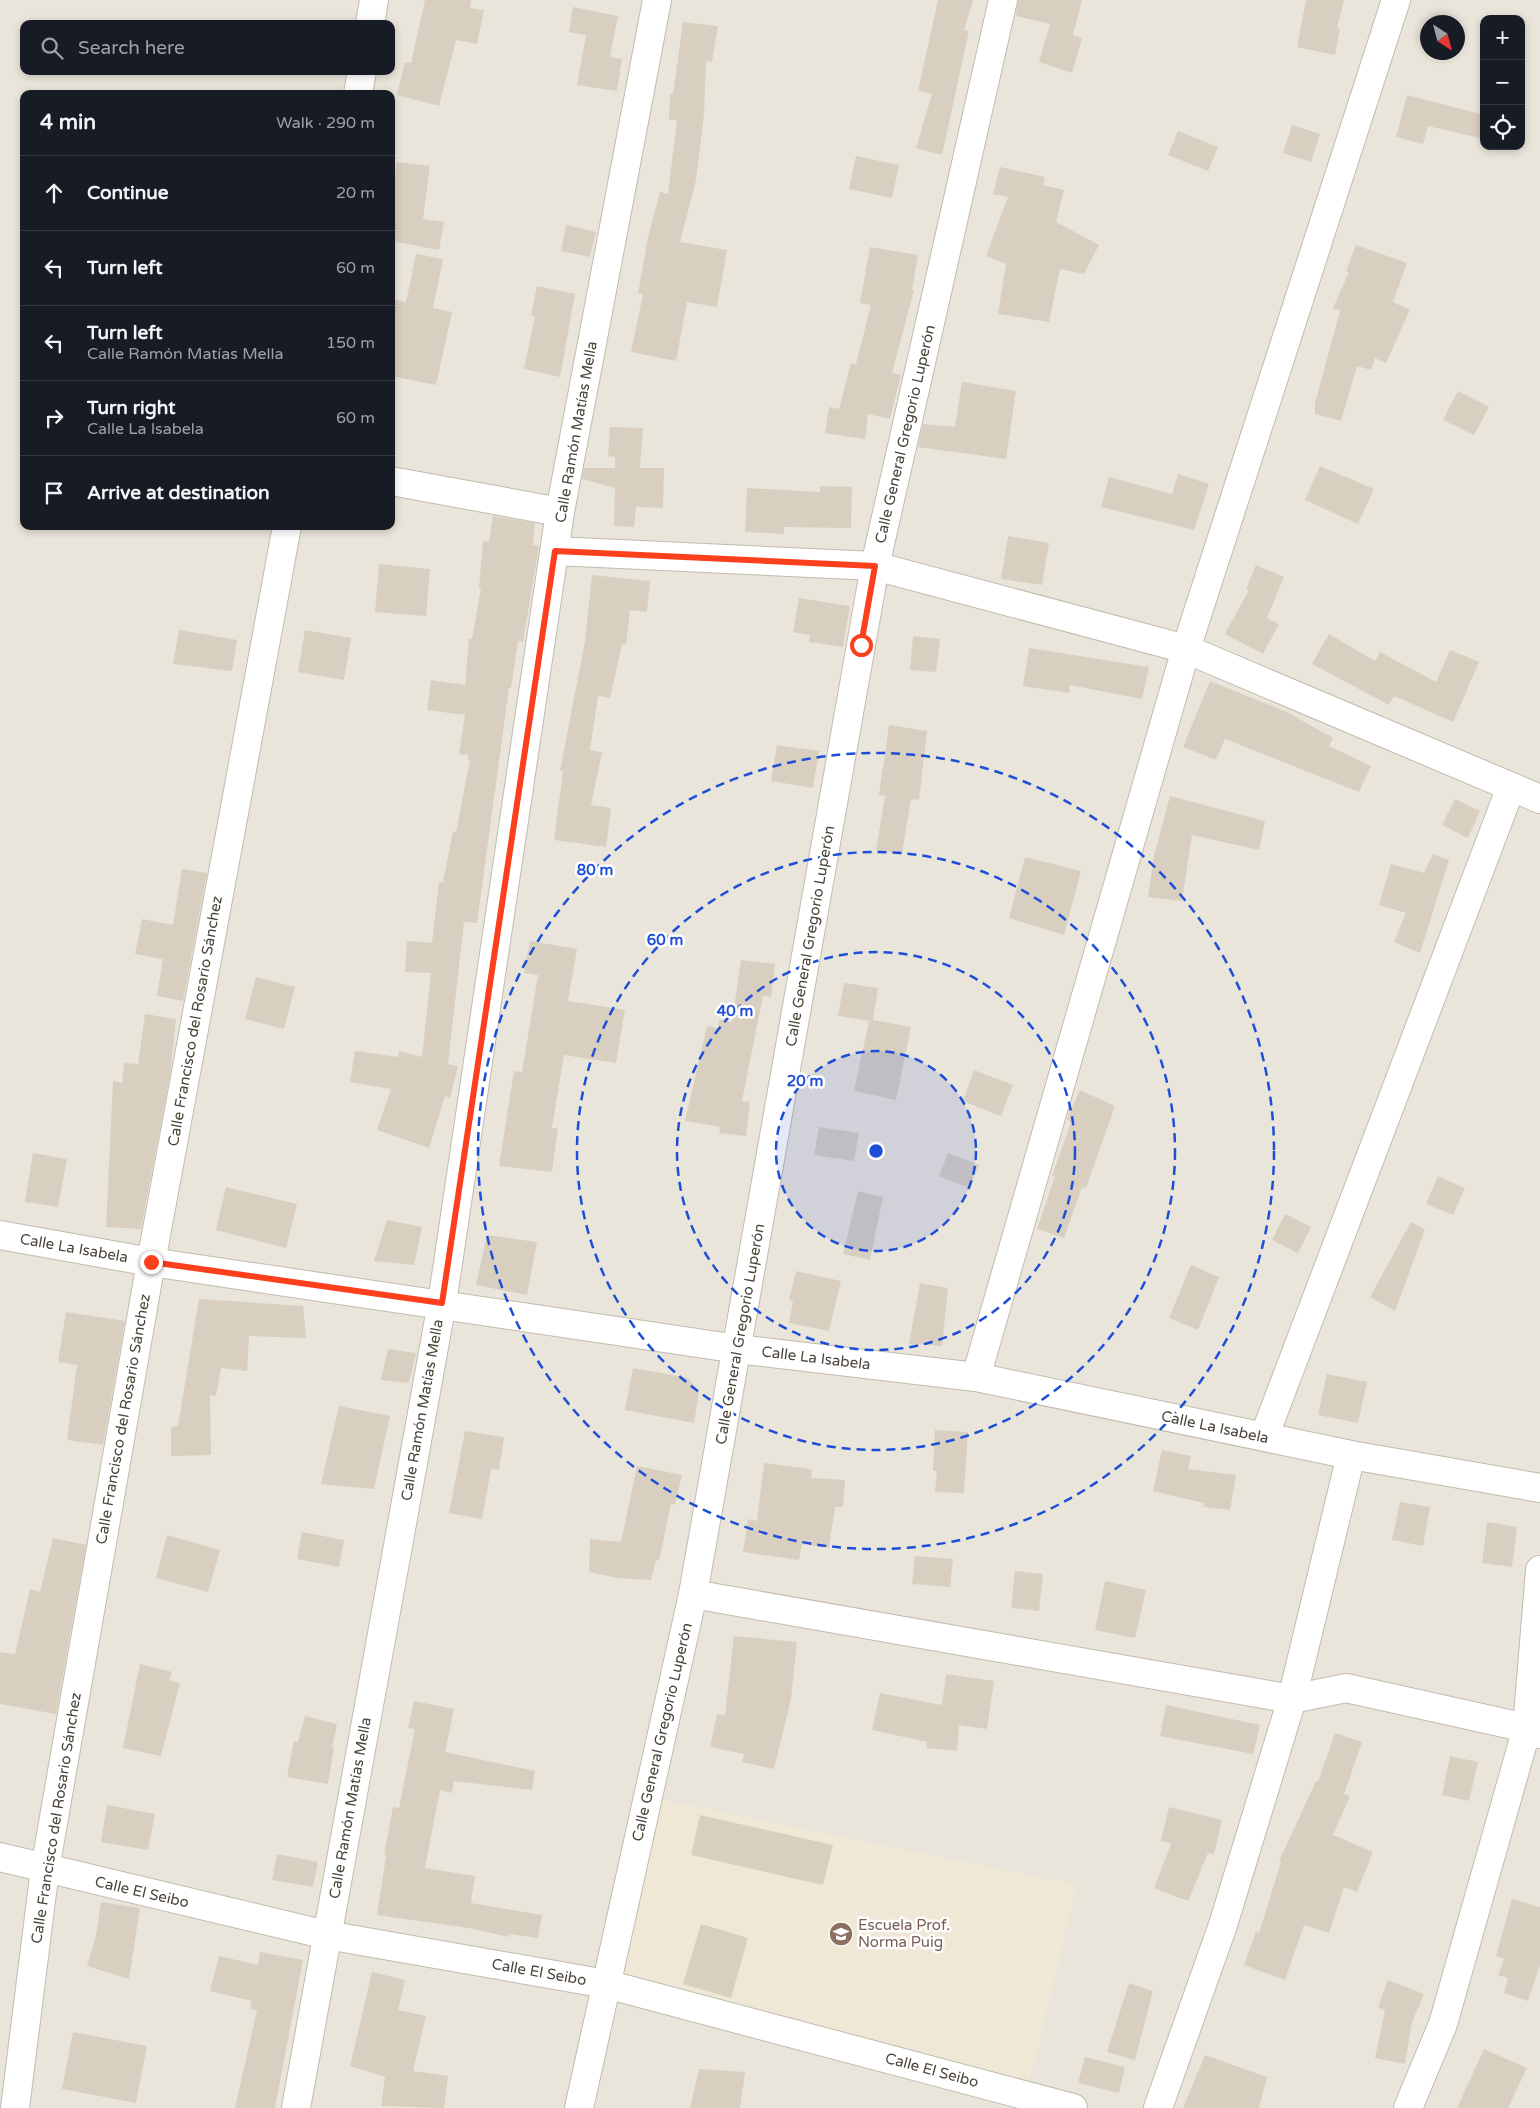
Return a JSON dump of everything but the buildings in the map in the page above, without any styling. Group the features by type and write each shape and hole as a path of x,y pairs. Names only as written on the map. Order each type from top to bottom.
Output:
{"street":[{"path":"371,20 374,0"},
{"name":"Calle Ramón Matías Mella","path":"296,2108 442,1303 560,512 657,0"},
{"name":"Calle General Gregorio Luperón","path":"579,2108 693,1594 875,566 1003,0"},
{"path":"976,1377 1186,649 1396,0"},
{"path":"359,90 361,75"},
{"path":"395,482 560,512"},
{"name":"Calle Francisco del Rosario Sánchez","path":"15,2108 45,1869 151,1262 285,530"},
{"path":"555,551 875,566 1186,649 1540,799"},
{"path":"1264,1436 1511,788"},
{"name":"Calle La Isabela","path":"0,1235 151,1262 442,1303 738,1348 976,1377 1351,1455 1540,1488"},
{"path":"1158,2108 1222,1925 1292,1700 1351,1455"},
{"path":"1408,2108 1443,2024 1534,1731 1540,1570"},
{"path":"693,1594 1292,1700 1346,1688 1534,1731"},
{"name":"Calle El Seibo","path":"0,1857 327,1935 606,1984 1073,2108"}],"shaded area":[{"path":"0,0 1540,0 1540,2108 0,2108"},
{"name":"Escuela Prof. Norma Puig","path":"648,1797 1077,1885 1026,2096 606,1984"}],"place":[{"name":"Escuela Prof. Norma Puig","path":"841,1934"}],"route":[{"path":"151,1262 442,1303 555,551 875,566 861,645"}]}
